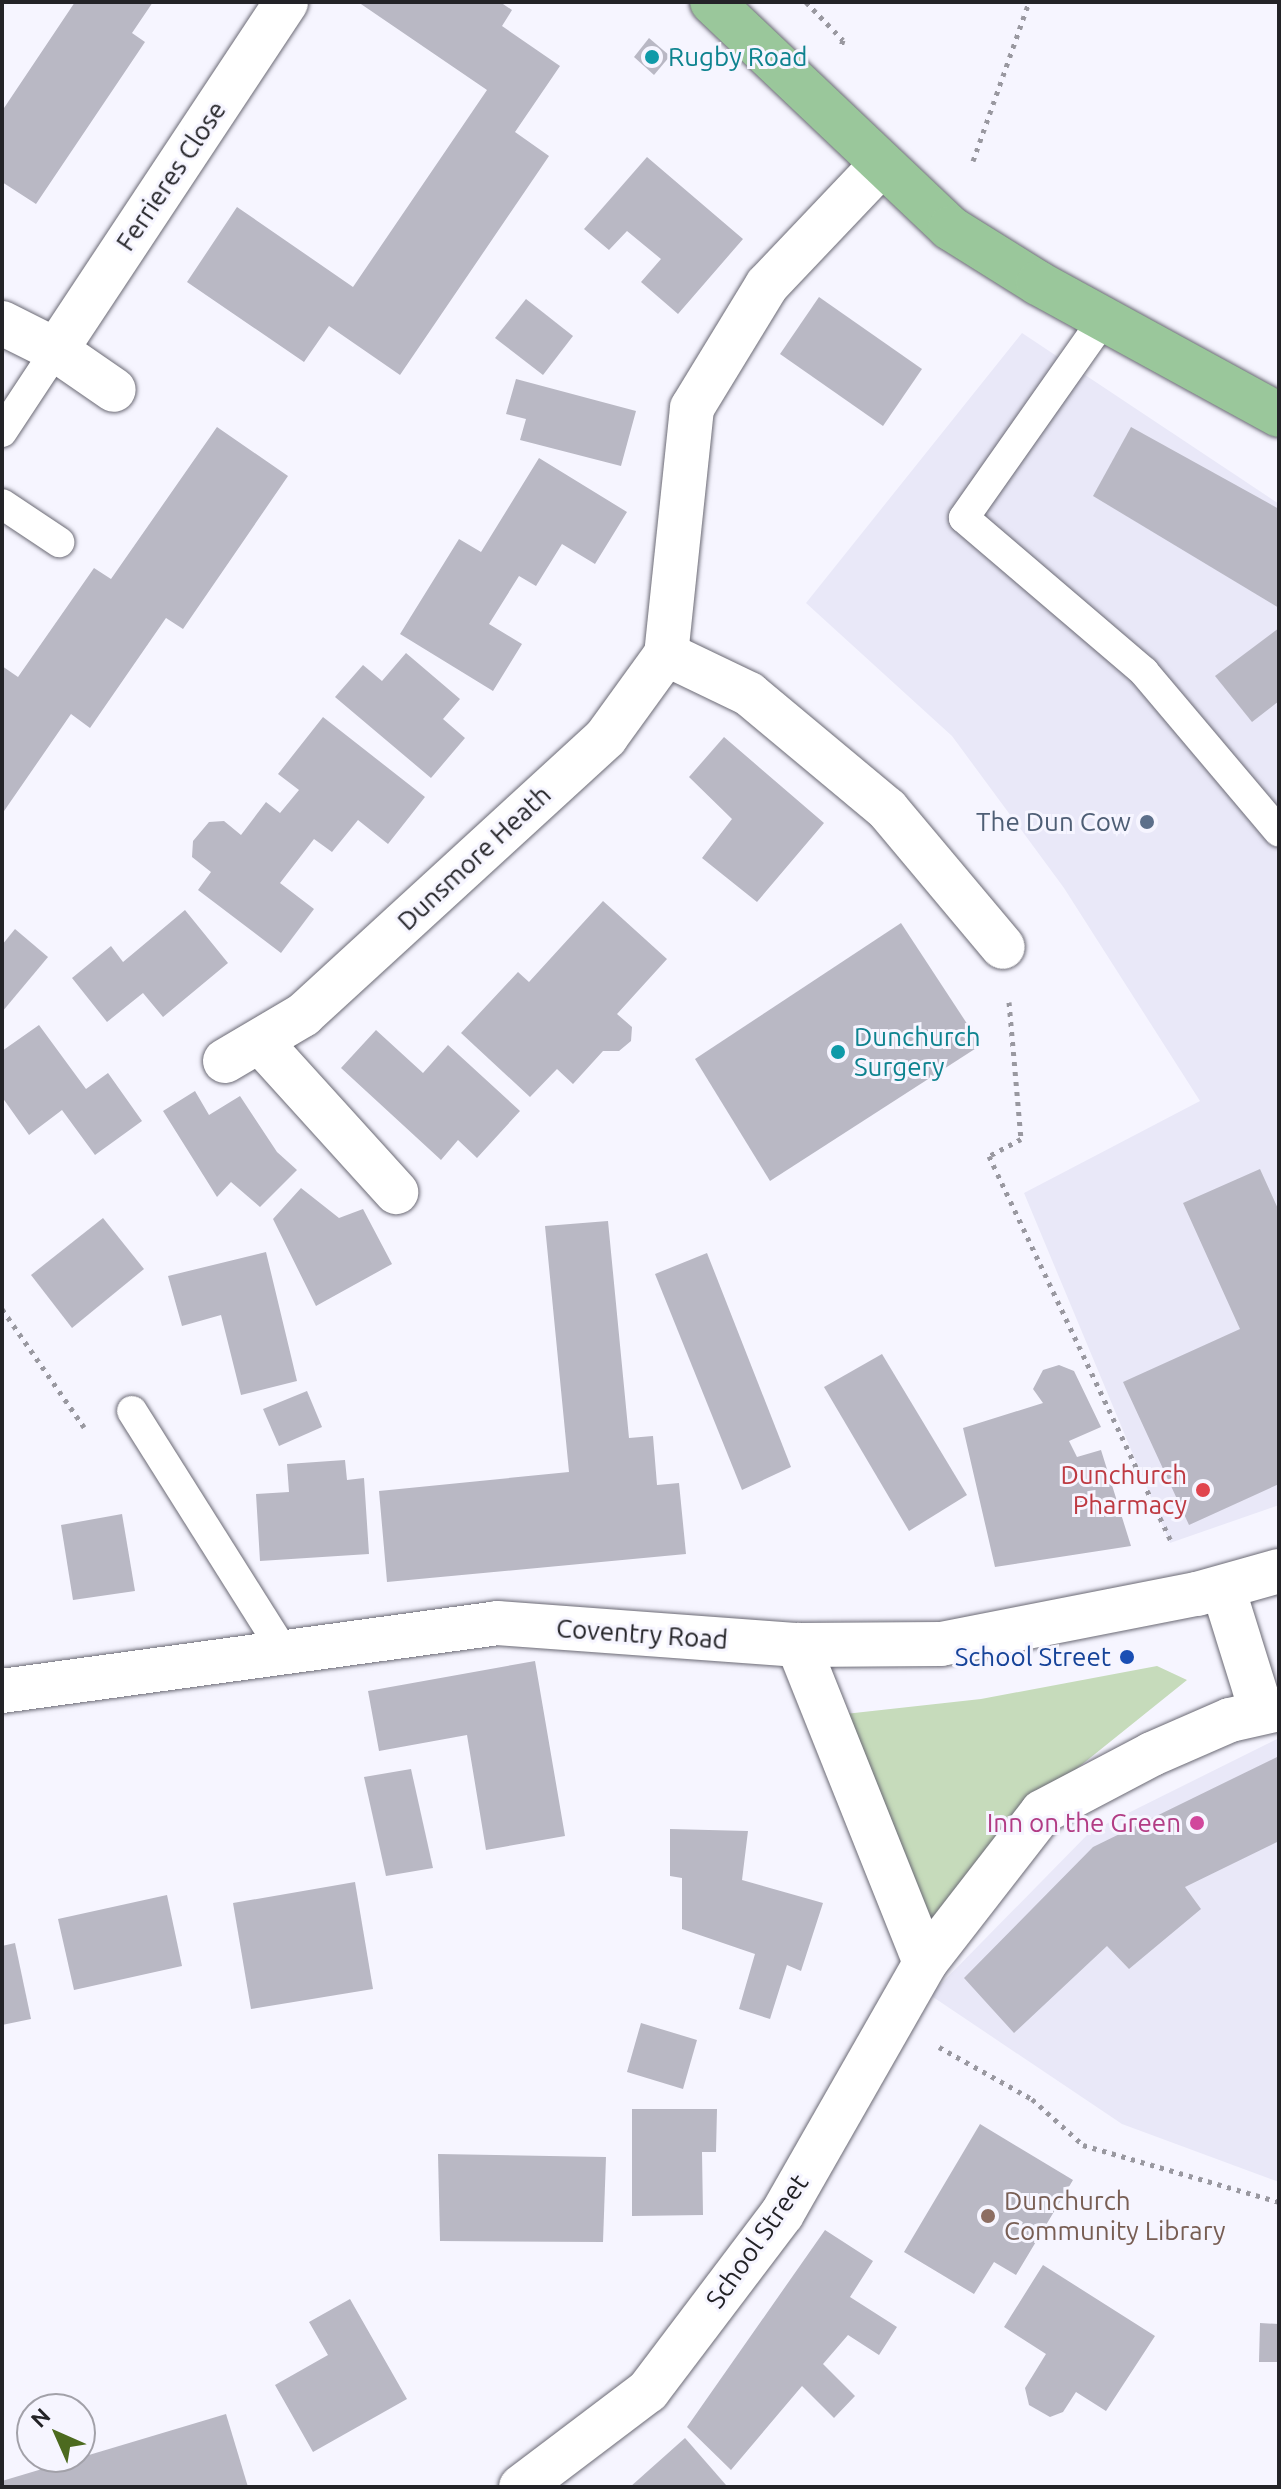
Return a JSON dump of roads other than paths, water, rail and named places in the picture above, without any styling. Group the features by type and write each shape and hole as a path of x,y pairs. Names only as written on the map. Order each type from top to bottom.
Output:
{"main road":[{"path":"712,2 880,166 950,228 1103,320 1279,415"}],"street":[{"name":"Ferrieres Close","path":"56,350 286,2"},
{"name":"Dunsmore Heath","path":"396,1192 244,1053 303,1015 606,737 666,654 692,408 767,285 880,166"},
{"path":"2,323 56,350 114,390"},
{"path":"666,654 749,694 887,809 1003,947"},
{"name":"Coventry Road","path":"2,1691 497,1623 798,1645 941,1644 1210,1591 1279,1571"},
{"path":"1210,1591 1270,1710"},
{"path":"798,1645 925,1963"},
{"name":"School Street","path":"521,2487 648,2391 782,2214 925,1963 1042,1812 1152,1754 1270,1710"}],"lane":[{"path":"1103,320 964,518 1144,672 1279,832"},
{"path":"2,432 56,350"},
{"path":"2,504 59,542"},
{"path":"132,1411 284,1652"}],"place":[{"name":"Rugby Road","path":"652,57"},
{"name":"The Dun Cow","path":"1147,822"},
{"name":"Dunchurch Surgery","path":"838,1052"},
{"name":"Dunchurch Pharmacy","path":"1203,1490"},
{"name":"School Street","path":"1127,1657"},
{"name":"Inn on the Green","path":"1197,1823"},
{"name":"Dunchurch Community Library","path":"988,2216"}]}
